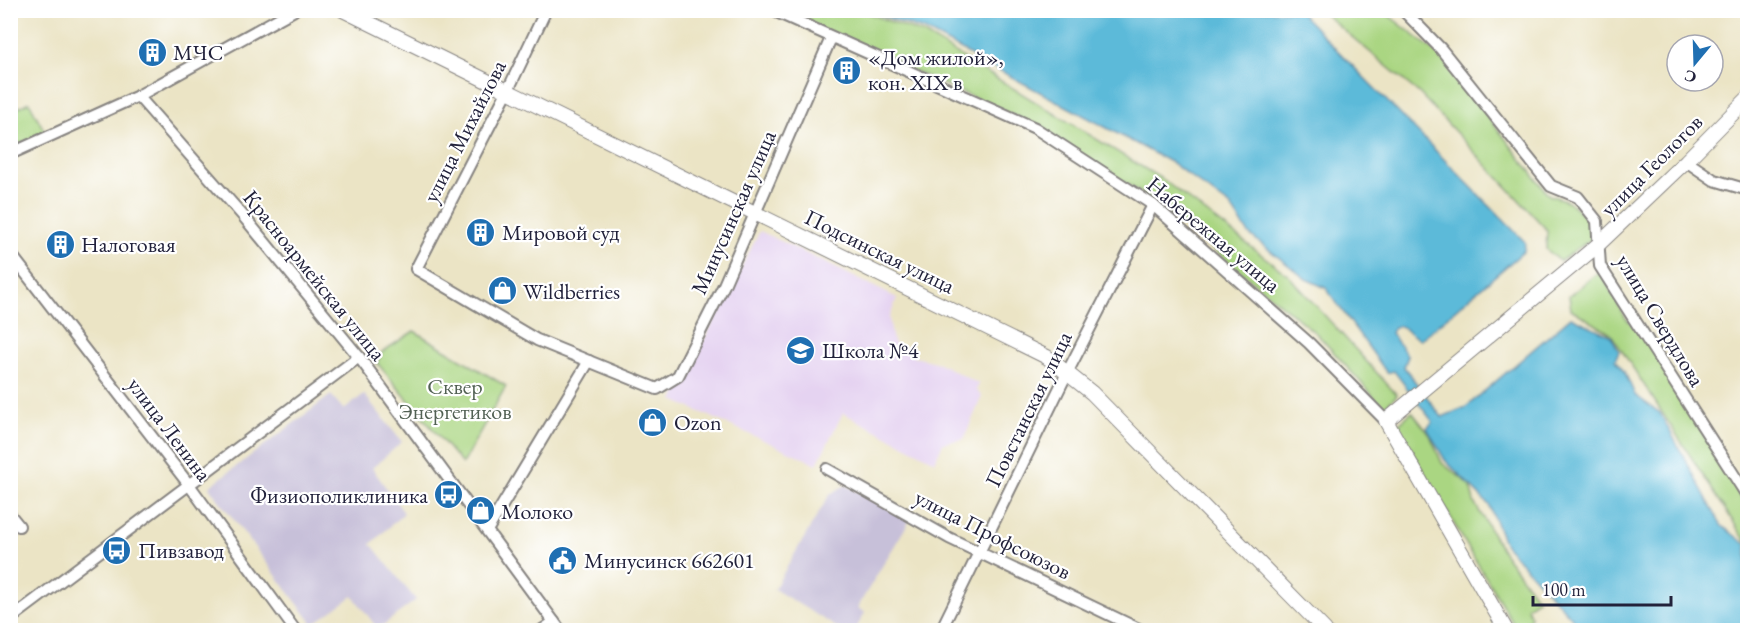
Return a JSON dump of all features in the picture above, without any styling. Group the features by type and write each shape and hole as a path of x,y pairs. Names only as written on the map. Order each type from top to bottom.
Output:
{"street":[{"path":"10,154 138,96 294,10"},
{"name":"Подсинская улица","path":"343,10 1047,357 1092,393 1325,630"},
{"name":"улица Михайлова","path":"546,10 416,270 537,340 589,361"},
{"name":"Набережная улица","path":"772,10 1035,129 1153,206 1309,343 1386,421 1506,630"},
{"name":"улица Свердлова","path":"1403,10 1441,49 1551,186 1578,197 1597,221 1600,266 1748,497"},
{"name":"Минусинская улица","path":"589,361 657,389 666,386 678,376 724,285 831,38"},
{"name":"Красноармейская улица","path":"138,96 244,217 359,357 488,529 557,626"},
{"name":"улица Геологов","path":"1386,421 1599,244 1748,98"},
{"path":"1686,161 1714,180 1748,190"},
{"name":"Повстанская улица","path":"941,630 1067,373 1153,206"},
{"name":"улица Ленина","path":"10,253 190,486 295,630"},
{"path":"10,619 359,357"},
{"path":"488,529 589,361"},
{"name":"улица Профсоюзов","path":"827,469 980,553 1141,630"},
{"path":"10,515 19,526"},
{"path":"542,630 557,626"}],"shaded area":[{"name":"Школа №4","path":"760,231 897,298 889,318 893,342 915,357 939,363 979,384 976,390 982,396 964,439 943,443 935,461 843,413 817,464 673,400"},
{"name":"Пивзавод","path":"364,394 402,442 372,468 404,513 371,544 416,600 378,629 353,596 313,624 209,487 331,395 344,410"},
{"path":"846,485 910,520 858,608 865,613 855,630 841,630 774,589 830,494"}],"green space":[{"path":"780,11 862,11 924,34 1162,179 1288,275 1397,395 1384,408 1318,335 1155,202 1035,125"},
{"path":"1321,11 1383,11 1442,57 1549,195 1568,201 1588,219 1591,239 1560,261 1546,249 1547,230 1420,94"},
{"path":"29,102 45,132 11,148 10,112"},
{"path":"1600,271 1625,317 1653,347 1747,508 1747,543 1611,334 1571,309 1569,296"},
{"name":"Сквер Энергетиков","path":"414,331 506,386 462,464 377,363 382,352"},
{"path":"1412,412 1430,435 1442,463 1470,485 1474,502 1503,552 1538,600 1527,607 1531,617 1521,629 1517,630 1396,426"}],"water":[{"path":"869,11 1299,11 1525,242 1524,251 1420,340 1400,326 1394,327 1391,333 1408,356 1404,367 1442,417 1466,407 1571,317 1611,336 1619,351 1615,360 1625,373 1635,395 1660,413 1721,525 1747,545 1747,630 1578,630 1572,618 1505,545 1489,505 1445,460 1427,428 1433,422 1394,371 1387,373 1326,288 1306,279 1249,234 1231,207 1172,163 926,31"}],"place":[{"name":"МЧС","path":"152,52"},
{"name":"«Дом жилой», кон. ХIХ в","path":"847,70"},
{"name":"Мировой суд","path":"481,232"},
{"name":"Налоговая","path":"60,244"},
{"name":"Wildberries","path":"502,291"},
{"name":"Школа №4","path":"801,350"},
{"name":"Ozon","path":"653,422"},
{"name":"Физиополиклиника","path":"449,495"},
{"name":"Молоко","path":"480,511"},
{"name":"Пивзавод","path":"117,550"},
{"name":"Минусинск 662601","path":"563,560"}]}
